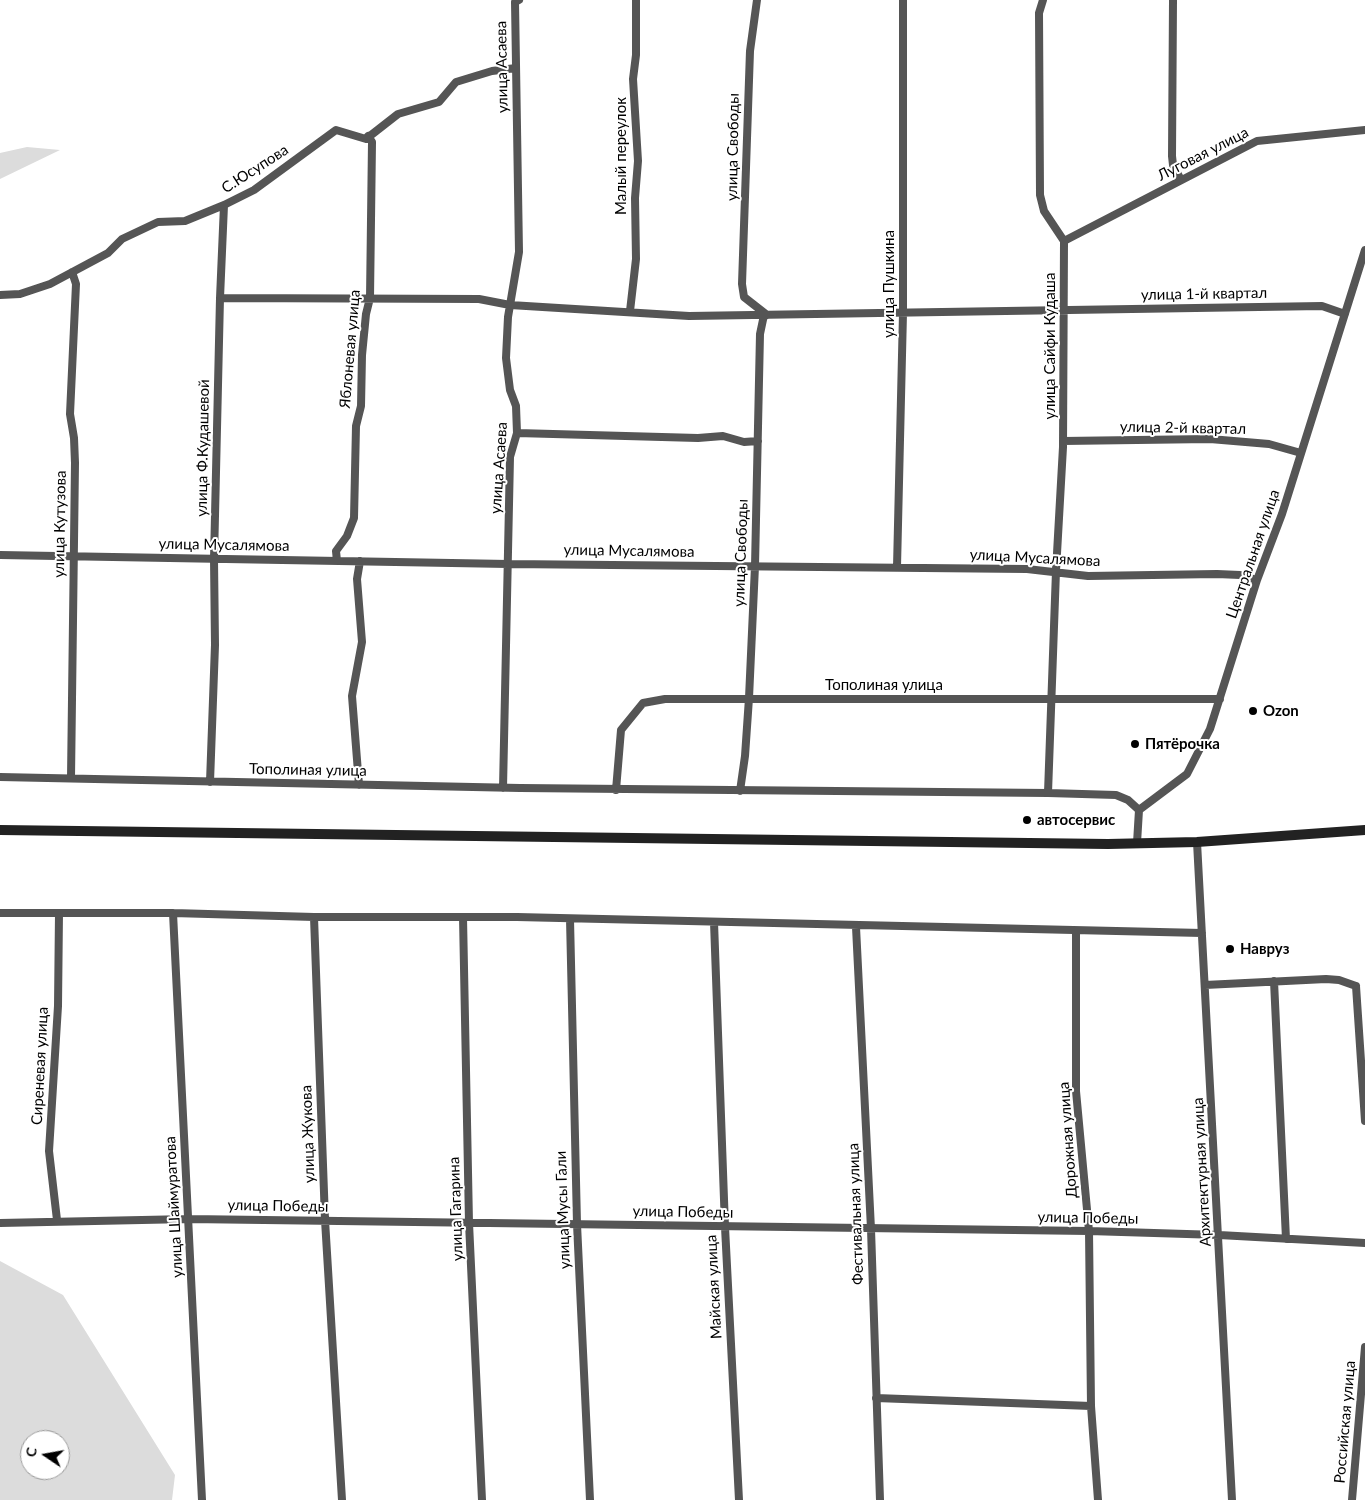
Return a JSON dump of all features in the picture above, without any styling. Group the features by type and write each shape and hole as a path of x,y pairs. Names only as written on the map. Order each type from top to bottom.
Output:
{"main road":[{"path":"0,830 1137,843 1197,842 1365,830"}],"street":[{"name":"Малый переулок","path":"630,311 636,259 635,198 638,160 634,79 636,0"},
{"name":"улица Свободы","path":"740,791 746,756 755,566 760,334 765,315 744,297 742,284 750,60 757,0"},
{"name":"улица Пушкина","path":"897,567 903,313 903,0"},
{"path":"1043,0 1039,13 1040,195 1044,211 1064,240"},
{"path":"1173,0 1172,156 1173,165 1181,180"},
{"name":"улица Асаева","path":"503,788 510,457 517,433 516,406 510,390 506,358 510,305 519,252 516,68 517,1"},
{"path":"368,136 398,114 439,102 456,82 492,70 516,68"},
{"name":"С.Юсупова","path":"0,296 20,294 50,284 108,253 122,239 158,222 184,221 224,205 254,190 336,130 366,138 368,136"},
{"name":"Луговая улица","path":"1064,240 1257,141 1365,130"},
{"name":"Яблоневая улица","path":"337,561 336,550 347,536 354,518 356,426 361,406 362,355 366,314 370,298 372,142 368,136"},
{"name":"улица Ф.Кудашевой","path":"210,782 215,646 214,559 220,298 224,205"},
{"name":"улица Сайфи Кудаша","path":"1048,793 1056,571 1064,441 1064,240"},
{"name":"Центральная улица","path":"1139,810 1187,774 1210,729 1257,580 1301,453 1365,250"},
{"name":"улица Кутузова","path":"72,272 76,284 70,414 74,438 72,778"},
{"name":"улица 1-й квартал","path":"220,298 479,299 510,305 689,316 1322,306 1345,314"},
{"path":"517,433 680,437 723,436 744,442 758,442"},
{"name":"улица 2-й квартал","path":"1064,441 1210,439 1269,444 1301,453"},
{"name":"улица Мусалямова","path":"0,555 508,564 897,567 1056,571 1088,576 1217,574 1240,575 1257,580"},
{"path":"359,785 352,696 362,642 357,579 360,561"},
{"name":"Тополиная улица","path":"616,790 621,730 643,703 665,699 1220,699"},
{"name":"Тополиная улица","path":"0,777 616,790 1048,793 1116,795 1128,800 1139,810"},
{"path":"1137,843 1139,810"},
{"name":"Архитектурная улица","path":"1197,842 1232,1500"},
{"path":"0,913 173,913 314,917 463,916 1202,933"},
{"name":"Сиреневая улица","path":"57,1220 49,1151 58,1006 59,913"},
{"name":"улица Шаймуратова","path":"173,913 202,1500"},
{"name":"улица Гагарина","path":"463,916 469,1223 482,1500"},
{"name":"улица Жукова","path":"314,917 325,1220 342,1500"},
{"name":"улица Мусы Гали","path":"570,919 577,1224 590,1500"},
{"name":"Майская улица","path":"714,922 725,1227 739,1500"},
{"name":"Фестивальная улица","path":"856,926 871,1230 880,1500"},
{"name":"Дорожная улица","path":"1076,931 1076,1091 1089,1231 1091,1406 1098,1500"},
{"path":"1205,985 1326,979 1339,980 1356,986 1365,983"},
{"path":"1274,981 1286,1239"},
{"path":"1356,986 1365,1121"},
{"name":"улица Победы","path":"0,1223 57,1220 189,1219 871,1230 1089,1231 1219,1234 1365,1243"},
{"name":"Российская улица","path":"1352,1500 1365,1347"},
{"path":"876,1398 1091,1406"}],"shaded area":[{"path":"27,147 60,150 0,179 0,153"},
{"path":"0,1261 63,1295 175,1475 172,1500 0,1500"}],"place":[{"name":"Ozon","path":"1253,711"},
{"name":"Пятёрочка","path":"1135,744"},
{"name":"автосервис","path":"1027,820"},
{"name":"Навруз","path":"1230,949"}]}
